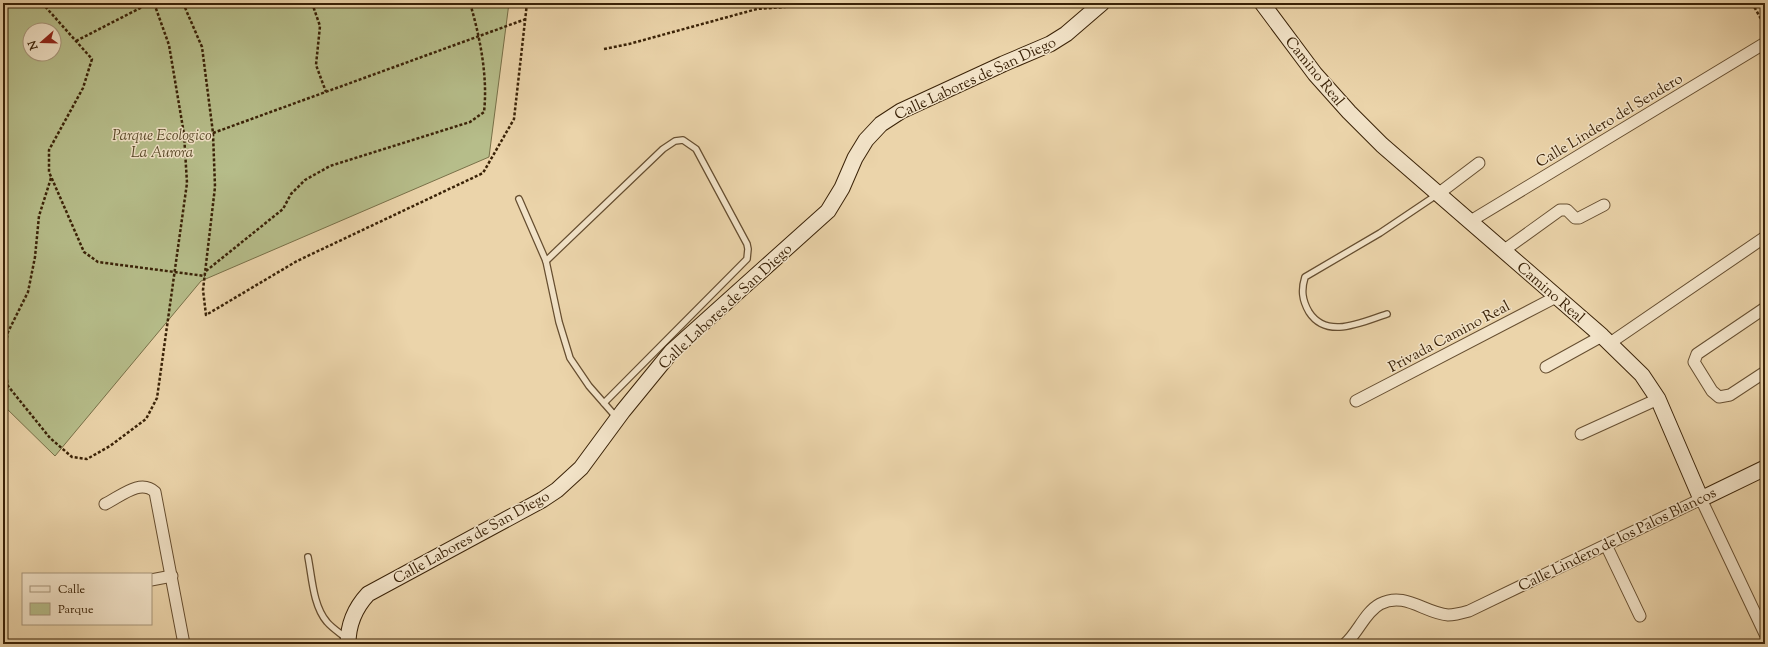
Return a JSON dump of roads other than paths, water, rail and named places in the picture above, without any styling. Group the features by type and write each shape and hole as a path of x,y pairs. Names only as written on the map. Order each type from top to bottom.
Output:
{"street":[{"name":"Calle Labores de San Diego","path":"348,642 352,618 357,605 368,594 514,516 557,490 581,468 618,418 672,351 828,211 842,188 858,152 866,140 881,124 901,111 1050,44 1066,34 1102,3"},
{"name":"Camino Real","path":"1262,3 1315,74 1349,112 1382,145 1503,252 1606,340 1642,375 1658,398 1701,498 1765,634"},
{"name":"Calle Lindero del Sendero","path":"1469,222 1765,43"},
{"path":"1438,194 1479,163"},
{"path":"1503,252 1560,210 1567,210 1575,218 1578,218 1604,204"},
{"path":"1546,367 1606,340 1765,237"},
{"name":"Privada Camino Real","path":"1356,401 1556,297"},
{"path":"1765,308 1697,354 1694,362 1695,367 1712,391 1720,397 1730,395 1765,372"},
{"path":"1581,434 1658,398"},
{"name":"Calle Lindero de los Palos Blancos","path":"1346,644 1370,612 1379,604 1388,601 1409,601 1438,613 1448,615 1469,611 1765,468"},
{"path":"105,504 138,486 150,488 155,492 184,644"},
{"path":"1606,545 1640,616"},
{"path":"152,580 172,576"}],"lane":[{"path":"546,261 663,149 675,141 684,140 696,150 747,244 748,249 746,259 604,403"},
{"path":"1387,314 1344,327 1332,328 1322,325 1314,319 1306,307 1302,288 1305,277 1380,233 1438,194"},
{"path":"519,199 546,261 559,322 570,358 578,372 618,418"},
{"path":"308,557 318,604 323,616 328,623 348,642"}],"park label":[{"name":"Parque Ecologico La Aurora","path":"162,144"}]}
